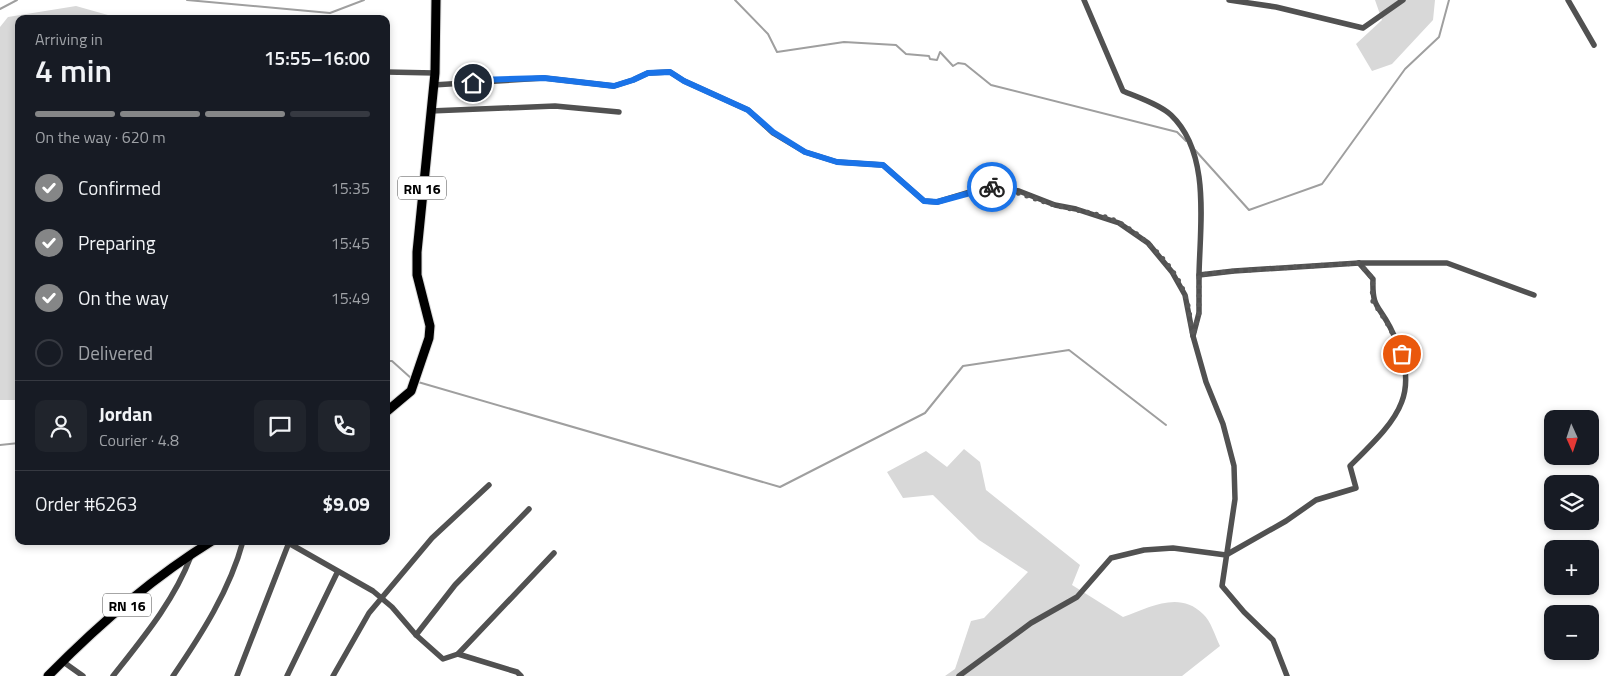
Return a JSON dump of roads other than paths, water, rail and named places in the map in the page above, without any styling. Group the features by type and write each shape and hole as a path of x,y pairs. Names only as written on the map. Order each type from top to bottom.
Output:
{"main road":[{"name":"RN 16","path":"390,408 411,390 429,338 430,326 416,275 435,73 436,0"},
{"name":"RN 16","path":"48,676 62,661 153,583 206,545"}],"street":[{"path":"1084,0 1123,91 1169,113 1185,131 1201,180 1199,313 1193,336"},
{"path":"1228,0 1276,7 1363,28 1403,0"},
{"path":"1568,0 1594,45"},
{"path":"390,72 435,73"},
{"path":"433,85 544,78 614,86 648,73 670,72 684,81 748,110 773,132 805,152 837,162 883,165 924,201 937,202 990,186 1019,192 1055,205 1076,209 1119,222 1148,243 1172,272 1185,295 1193,336 1206,382 1223,424 1234,466 1235,499 1222,586 1244,612 1273,640 1287,676"},
{"path":"430,111 555,106 619,112"},
{"path":"1199,275 1359,263 1447,264 1534,295"},
{"path":"960,676 1031,623 1077,597 1111,558 1144,550 1173,548 1226,555 1286,521 1316,500 1356,488 1350,466 1400,410 1406,379 1402,354 1389,326 1372,300 1373,279 1359,263"},
{"path":"333,676 369,613 383,599 432,538 489,485"},
{"path":"416,635 455,585 529,509"},
{"path":"173,676 199,638 220,599 241,545"},
{"path":"237,676 285,545"},
{"path":"291,545 310,553 337,573 383,599 416,635 443,659 458,654 554,553"},
{"path":"113,676 148,632 170,600 184,576 192,554"},
{"path":"287,676 337,573"},
{"path":"458,654 517,672 520,676"},
{"path":"62,661 83,676"}],"waterway":[{"path":"0,9 17,0"},
{"path":"187,0 330,13 364,0"},
{"path":"735,0 768,34 777,52 844,42 896,45 906,54 929,56 930,59 937,60 940,52 953,66 958,63 965,64 991,85 1177,132 1186,141"},
{"path":"1195,150 1249,210 1322,184 1405,69 1439,37 1449,0"},
{"path":"418,382 780,487 925,413 963,366 1069,350 1166,425"},
{"path":"390,361 412,379"},
{"path":"0,445 15,443"}]}
